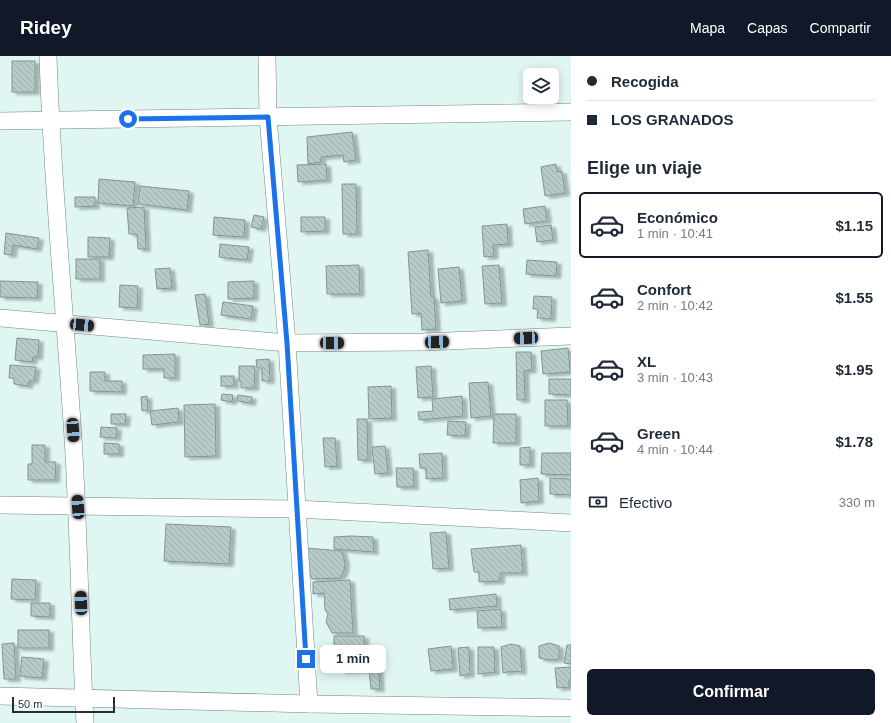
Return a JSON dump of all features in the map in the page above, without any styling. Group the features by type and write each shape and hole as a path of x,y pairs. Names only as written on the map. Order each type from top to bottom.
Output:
{"street":[{"path":"48,56 50,120 66,323 78,507 85,723"},
{"path":"267,56 268,117 287,343 308,704"},
{"path":"0,121 571,112"},
{"path":"0,318 287,343 423,342 571,336"},
{"path":"0,505 296,510 571,523"},
{"path":"0,696 308,704 571,708"}],"building":[{"path":"12,61 35,61 35,92 12,92"},
{"path":"352,132 356,160 344,162 343,155 321,157 321,162 308,164 307,137"},
{"path":"326,164 327,180 298,182 297,165"},
{"path":"556,164 557,172 562,171 565,193 545,196 541,167"},
{"path":"99,179 135,182 133,206 98,203"},
{"path":"342,184 356,184 357,234 343,234"},
{"path":"140,186 189,191 187,210 138,204"},
{"path":"75,197 95,197 95,206 75,207"},
{"path":"545,206 547,221 525,224 523,209"},
{"path":"144,207 146,249 138,249 137,234 129,234 127,208"},
{"path":"254,215 264,217 261,229 251,227"},
{"path":"214,217 245,220 244,237 213,235"},
{"path":"301,217 325,217 325,231 301,232"},
{"path":"507,224 508,244 493,245 494,256 484,257 482,226"},
{"path":"551,225 553,240 537,242 535,227"},
{"path":"6,233 39,238 37,249 13,245 12,255 4,254"},
{"path":"88,237 110,238 109,257 88,257"},
{"path":"220,244 249,247 247,260 219,257"},
{"path":"428,250 431,297 434,297 436,329 422,330 421,313 412,314 408,252"},
{"path":"76,259 100,259 100,279 76,279"},
{"path":"527,260 557,262 556,276 526,274"},
{"path":"359,265 360,294 327,294 326,266"},
{"path":"499,265 502,303 485,304 482,266"},
{"path":"459,267 462,301 441,303 438,269"},
{"path":"170,268 172,288 157,289 155,269"},
{"path":"0,281 38,282 37,298 0,297"},
{"path":"254,281 254,298 228,299 228,282"},
{"path":"120,285 138,286 137,308 119,307"},
{"path":"205,294 209,324 200,325 195,295"},
{"path":"534,296 552,297 551,319 537,318 538,309 533,309"},
{"path":"223,302 253,306 251,319 221,315"},
{"path":"17,338 39,340 38,357 33,357 32,362 15,360"},
{"path":"568,348 570,372 543,374 541,351"},
{"path":"516,352 531,352 532,370 524,371 525,400 517,400"},
{"path":"175,354 175,378 164,378 164,369 143,369 143,355"},
{"path":"269,359 270,381 262,381 262,368 257,368 256,360"},
{"path":"10,365 36,367 34,381 29,381 28,386 14,384 14,378 9,378"},
{"path":"239,366 255,366 254,388 241,388 241,381 239,381"},
{"path":"431,366 433,397 418,398 416,367"},
{"path":"90,372 105,372 105,381 122,381 122,392 90,391"},
{"path":"221,376 234,376 234,386 221,386"},
{"path":"549,379 571,379 571,395 549,394"},
{"path":"488,382 491,416 471,418 469,383"},
{"path":"391,386 392,418 369,419 368,387"},
{"path":"222,394 233,395 232,402 221,400"},
{"path":"238,395 252,397 251,403 237,401"},
{"path":"147,396 148,410 142,411 141,397"},
{"path":"462,396 463,416 419,420 418,412 433,411 432,399"},
{"path":"545,400 567,400 568,426 545,426"},
{"path":"215,404 216,456 185,457 184,405"},
{"path":"178,408 179,422 152,425 150,411"},
{"path":"111,414 126,414 125,424 111,424"},
{"path":"494,414 516,414 516,443 493,443"},
{"path":"357,419 367,419 368,460 358,460"},
{"path":"448,421 466,422 465,436 447,435"},
{"path":"101,427 117,428 116,438 100,437"},
{"path":"323,438 335,438 337,466 325,467"},
{"path":"104,443 119,444 119,454 104,454"},
{"path":"32,445 45,445 45,462 56,462 55,480 28,480 28,464 32,464"},
{"path":"385,446 388,473 375,474 372,447"},
{"path":"530,447 530,465 520,465 520,448"},
{"path":"442,453 443,478 426,479 426,468 420,468 419,454"},
{"path":"542,453 571,453 571,475 541,474"},
{"path":"396,468 413,468 414,487 397,487"},
{"path":"538,478 539,501 521,503 520,480"},
{"path":"550,478 571,479 571,495 550,494"},
{"path":"166,524 231,527 229,564 164,561"},
{"path":"446,532 449,568 433,569 430,533"},
{"path":"334,537 373,537 374,552 334,549"},
{"path":"521,545 523,573 500,573 500,581 479,582 479,572 474,572 471,549"},
{"path":"306,548 342,551 345,563 344,571 340,578 312,579 306,563"},
{"path":"12,579 36,580 35,600 11,599"},
{"path":"350,580 353,633 332,633 326,622 328,614 325,610 324,593 313,594 313,582"},
{"path":"496,594 497,606 450,610 449,599"},
{"path":"31,603 50,603 50,617 31,616"},
{"path":"501,609 502,627 478,628 477,611"},
{"path":"18,630 49,630 49,648 18,648"},
{"path":"334,636 364,636 364,654 334,654"},
{"path":"14,643 16,679 4,679 2,644"},
{"path":"549,643 559,646 559,659 549,660 539,658 539,646"},
{"path":"511,644 520,646 522,672 512,671 503,673 501,647"},
{"path":"567,645 571,645 571,664 564,663"},
{"path":"451,646 453,669 431,671 428,649"},
{"path":"469,647 470,674 460,676 458,648"},
{"path":"478,647 494,647 495,672 478,674"},
{"path":"22,657 44,659 42,678 20,676"},
{"path":"378,659 380,689 371,689 369,670 341,671 340,661"},
{"path":"571,667 571,680 569,680 569,687 557,688 555,668"}],"route":[{"path":"128,119 268,117 287,343 306,659"}]}
